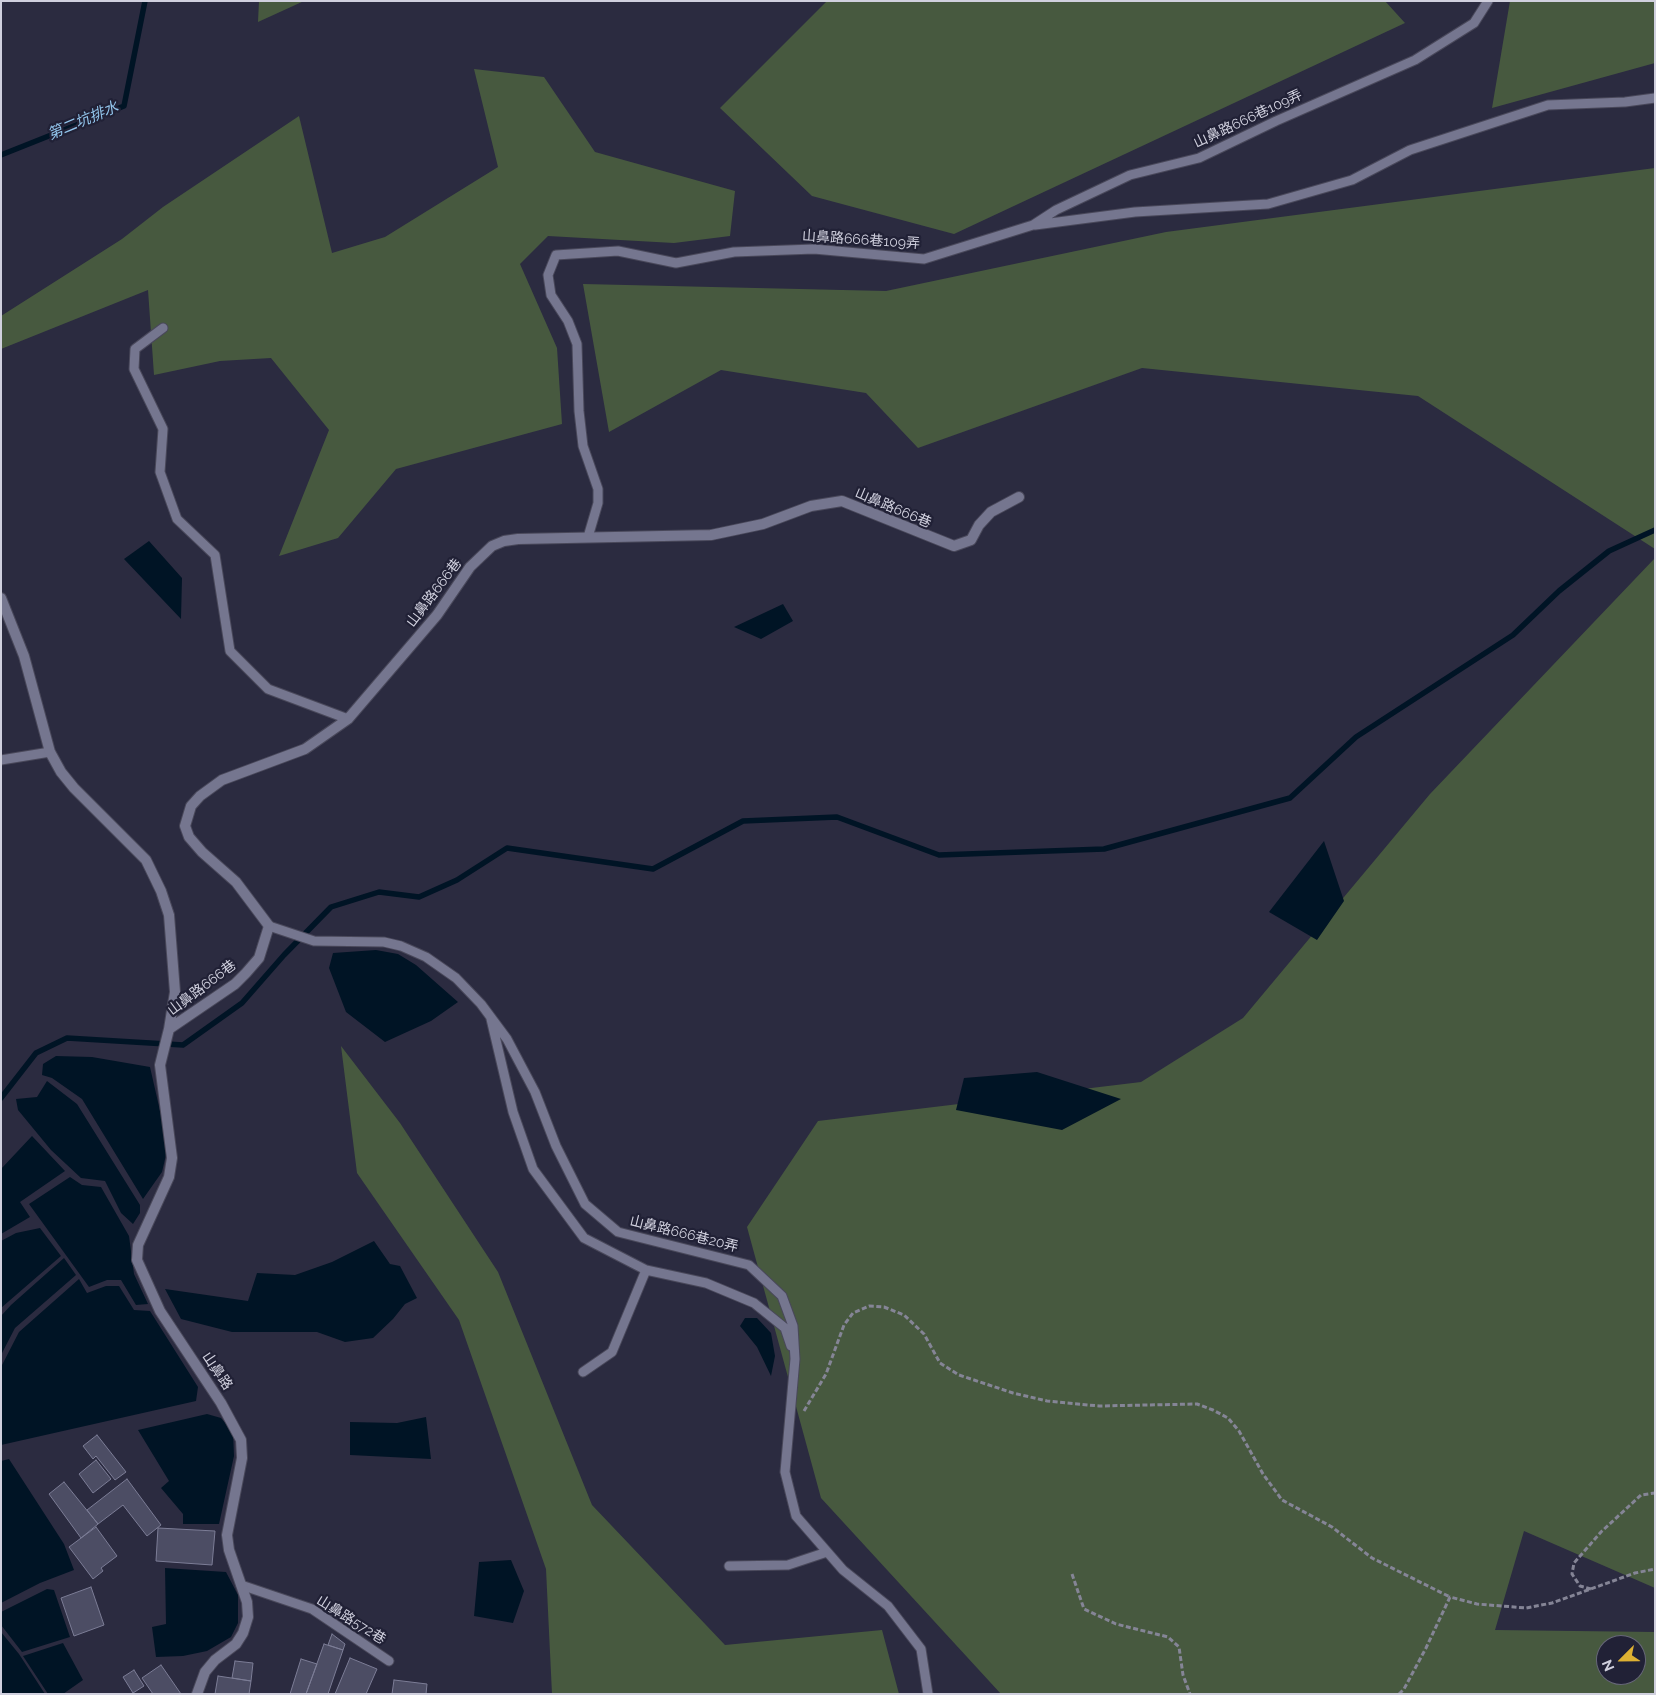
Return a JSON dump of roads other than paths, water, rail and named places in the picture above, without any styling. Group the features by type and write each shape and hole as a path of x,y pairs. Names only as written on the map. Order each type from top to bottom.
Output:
{"street":[{"name":"山鼻路666巷","path":"168,1033 246,973 259,958 270,926 236,882 202,852 190,837 185,826 191,806 200,796 222,780 305,749 348,719 437,616 470,567 492,546 504,540 518,539 711,535 763,524 811,506 842,500 954,546 971,540 979,526 996,508 1019,497"},
{"name":"山鼻路","path":"1,598 24,656 50,752 61,772 74,788 146,860 161,891 169,915 173,953 174,992 168,1033 161,1058 161,1084 171,1134 172,1158 169,1177 138,1245 137,1260 160,1311 225,1409 241,1440 242,1458 227,1535 229,1550 247,1602 248,1617 243,1633 236,1644 215,1660 205,1672 197,1694"}],"lane":[{"name":"山鼻路666巷109弄","path":"588,537 598,503 598,489 584,446 579,411 577,344 568,321 551,295 548,275 556,255 618,251 676,263 734,252 814,249 924,259 1033,225 1056,210 1130,174 1199,158 1276,121 1415,60 1474,23 1488,1"},
{"path":"1033,225 1135,212 1268,204 1352,180 1410,150 1548,105 1625,102 1655,98"},
{"path":"164,328 135,349 134,370 163,429 160,472 177,519 214,555 230,651 268,690 348,719"},
{"path":"1,760 50,752"},
{"name":"山鼻路666巷20弄","path":"270,926 304,938 328,942 384,942 401,946 426,957 456,978 490,1015 507,1039 534,1092 556,1146 585,1204 618,1232 749,1265 782,1296 793,1326 795,1358 784,1472 796,1516 843,1570 888,1606 921,1649 928,1694"},
{"path":"490,1015 513,1112 534,1169 584,1238 646,1270 706,1283 754,1303 785,1328 795,1358"},
{"path":"583,1372 612,1352 646,1270"},
{"path":"729,1566 788,1565 827,1552"},
{"name":"山鼻路572巷","path":"241,1585 312,1609 389,1661"}],"water":[{"path":"149,541 182,578 181,619 124,559"},
{"path":"783,604 793,621 761,639 734,627"},
{"path":"1324,841 1344,901 1317,940 1269,912"},
{"path":"376,950 398,954 416,965 458,1002 431,1021 385,1042 346,1012 329,968 333,953"},
{"path":"56,1056 92,1057 150,1067 168,1146 162,1172 143,1199 82,1099 52,1078 42,1075 43,1064"},
{"path":"1037,1072 1121,1099 1062,1130 956,1110 964,1078"},
{"path":"47,1081 77,1104 140,1205 140,1213 133,1224 121,1213 105,1181 81,1178 51,1150 18,1110 16,1099 37,1097"},
{"path":"32,1136 65,1171 20,1202 30,1217 1,1234 1,1169"},
{"path":"70,1177 82,1185 101,1187 129,1236 134,1274 148,1304 136,1305 121,1280 107,1280 89,1287 29,1204"},
{"path":"40,1228 61,1256 1,1308 1,1241 16,1233"},
{"path":"374,1241 390,1264 400,1266 417,1298 405,1304 393,1319 373,1338 345,1342 317,1332 232,1332 181,1319 165,1289 248,1301 257,1273 295,1275 332,1262"},
{"path":"64,1258 76,1275 15,1328 1,1355 1,1316"},
{"path":"79,1279 87,1293 106,1286 119,1286 134,1310 150,1311 198,1387 196,1401 1,1445 1,1367 19,1332"},
{"path":"745,1318 757,1318 771,1333 775,1356 771,1376 757,1347 740,1326"},
{"path":"207,1414 221,1418 233,1432 234,1456 219,1524 183,1524 183,1514 161,1488 169,1481 138,1430"},
{"path":"426,1417 431,1459 350,1455 350,1422 397,1423"},
{"path":"9,1459 64,1544 74,1570 40,1583 1,1603 1,1461"},
{"path":"511,1560 524,1591 513,1623 474,1616 479,1562"},
{"path":"165,1568 226,1572 238,1595 238,1623 231,1637 207,1651 183,1656 156,1657 152,1627 166,1624"},
{"path":"47,1589 54,1590 70,1637 22,1652 1,1625 1,1612"},
{"path":"1,1632 19,1654 45,1694 1,1694"},
{"path":"63,1643 83,1680 63,1694 48,1694 23,1656"}],"waterway":[{"name":"第二坑排水","path":"1,155 124,106 145,1"},
{"path":"1,1098 36,1053 67,1038 183,1045 242,1003 284,955 331,907 379,892 419,897 457,880 507,848 653,869 743,821 837,817 939,855 1104,849 1290,798 1356,737 1513,635 1559,591 1609,551 1655,530"}]}
